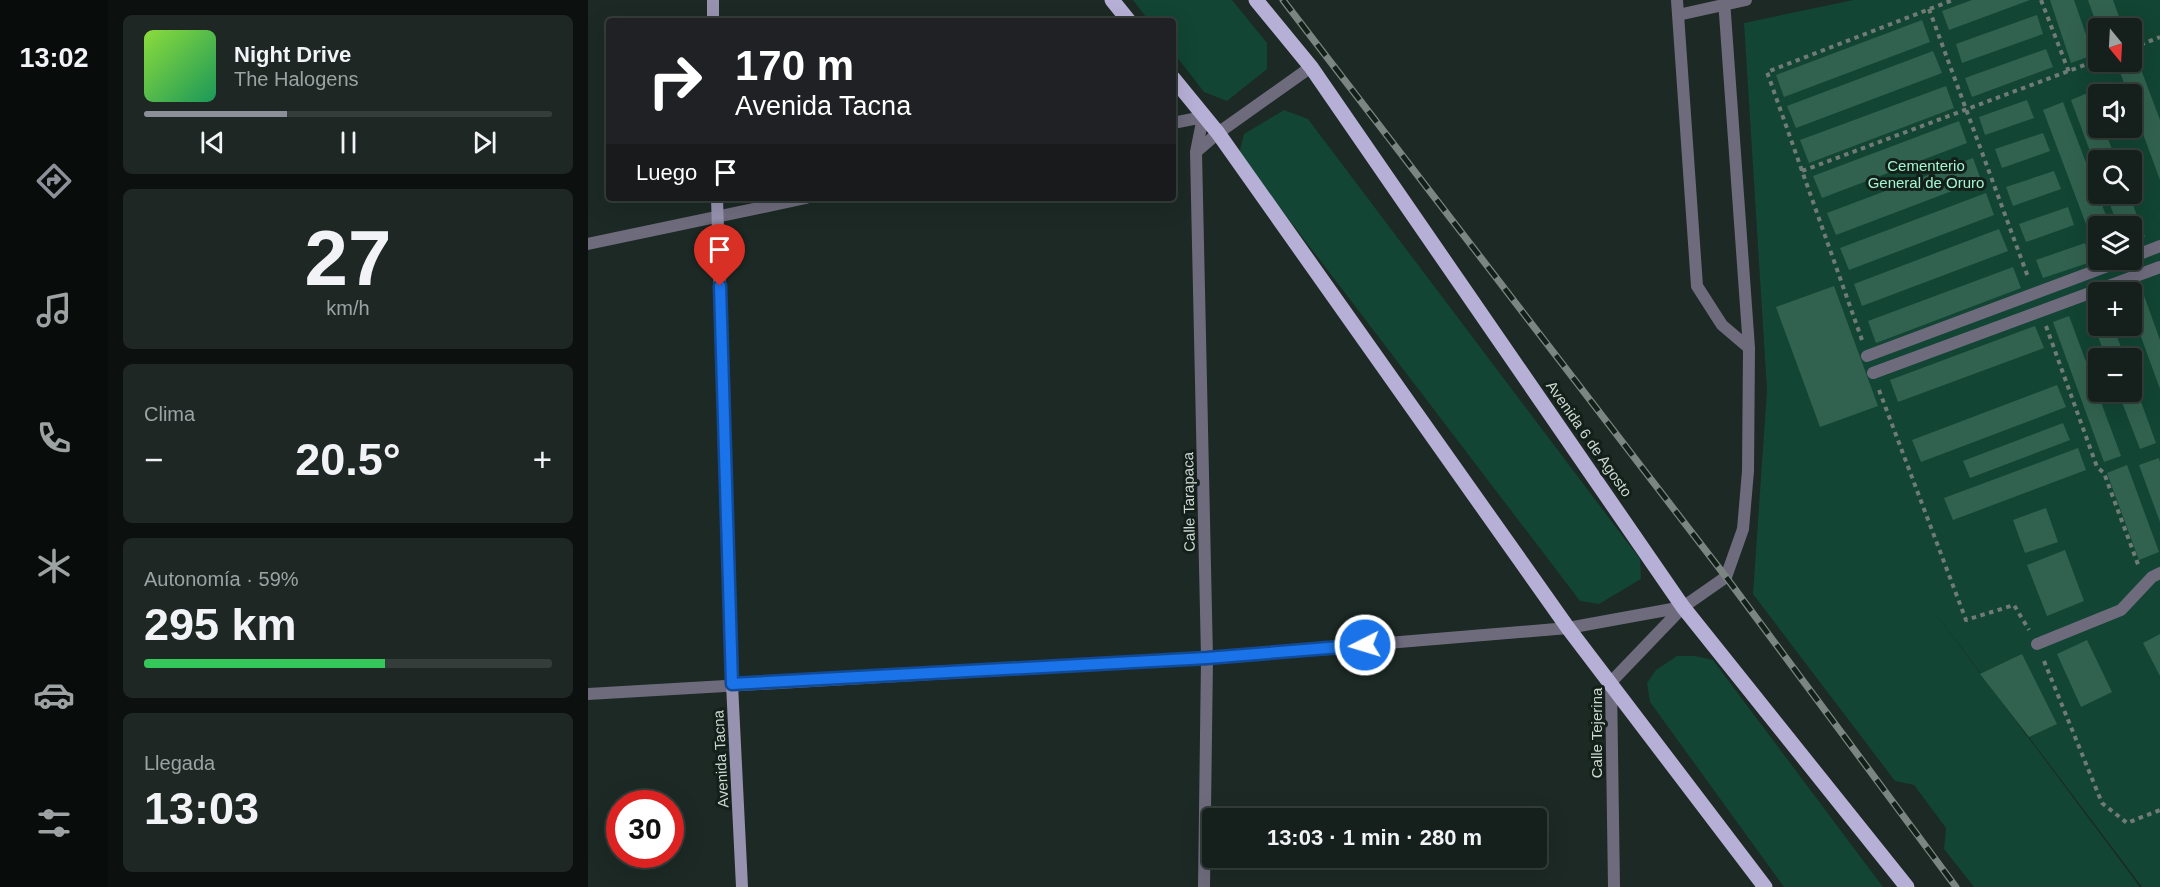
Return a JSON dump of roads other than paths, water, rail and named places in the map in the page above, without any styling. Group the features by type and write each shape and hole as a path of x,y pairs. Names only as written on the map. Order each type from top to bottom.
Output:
{"main road":[{"path":"713,0 713,18"},
{"path":"1112,0 1127,18"},
{"name":"Avenida 6 de Agosto","path":"1256,0 1311,67 1683,607 1907,887"},
{"path":"1176,82 1218,133 1569,628 1765,887"},
{"name":"Avenida Tacna","path":"717,201 732,684 742,887"}],"street":[{"path":"1677,0 1697,286 1722,325 1749,348"},
{"path":"1678,15 1724,2 1746,0"},
{"path":"588,694 1207,658 1569,628 1683,607 1726,578 1743,529 1748,471 1749,348 1724,2"},
{"path":"1196,152 1218,133 1311,67"},
{"path":"1176,122 1203,117"},
{"name":"Calle Tarapaca","path":"1203,117 1196,152 1207,658 1204,887"},
{"path":"588,244 791,201"},
{"path":"2142,253 2160,246"},
{"path":"1873,374 2160,267"},
{"path":"1867,356 2097,270"},
{"path":"2037,644 2121,610 2152,577 2160,573"},
{"name":"Calle Tejerina","path":"1614,887 1611,682 1683,607"}],"railway":[{"path":"1283,0 1726,577 1956,887"}],"park label":[{"name":"Cementerio General de Oruro","path":"1926,174"}]}
